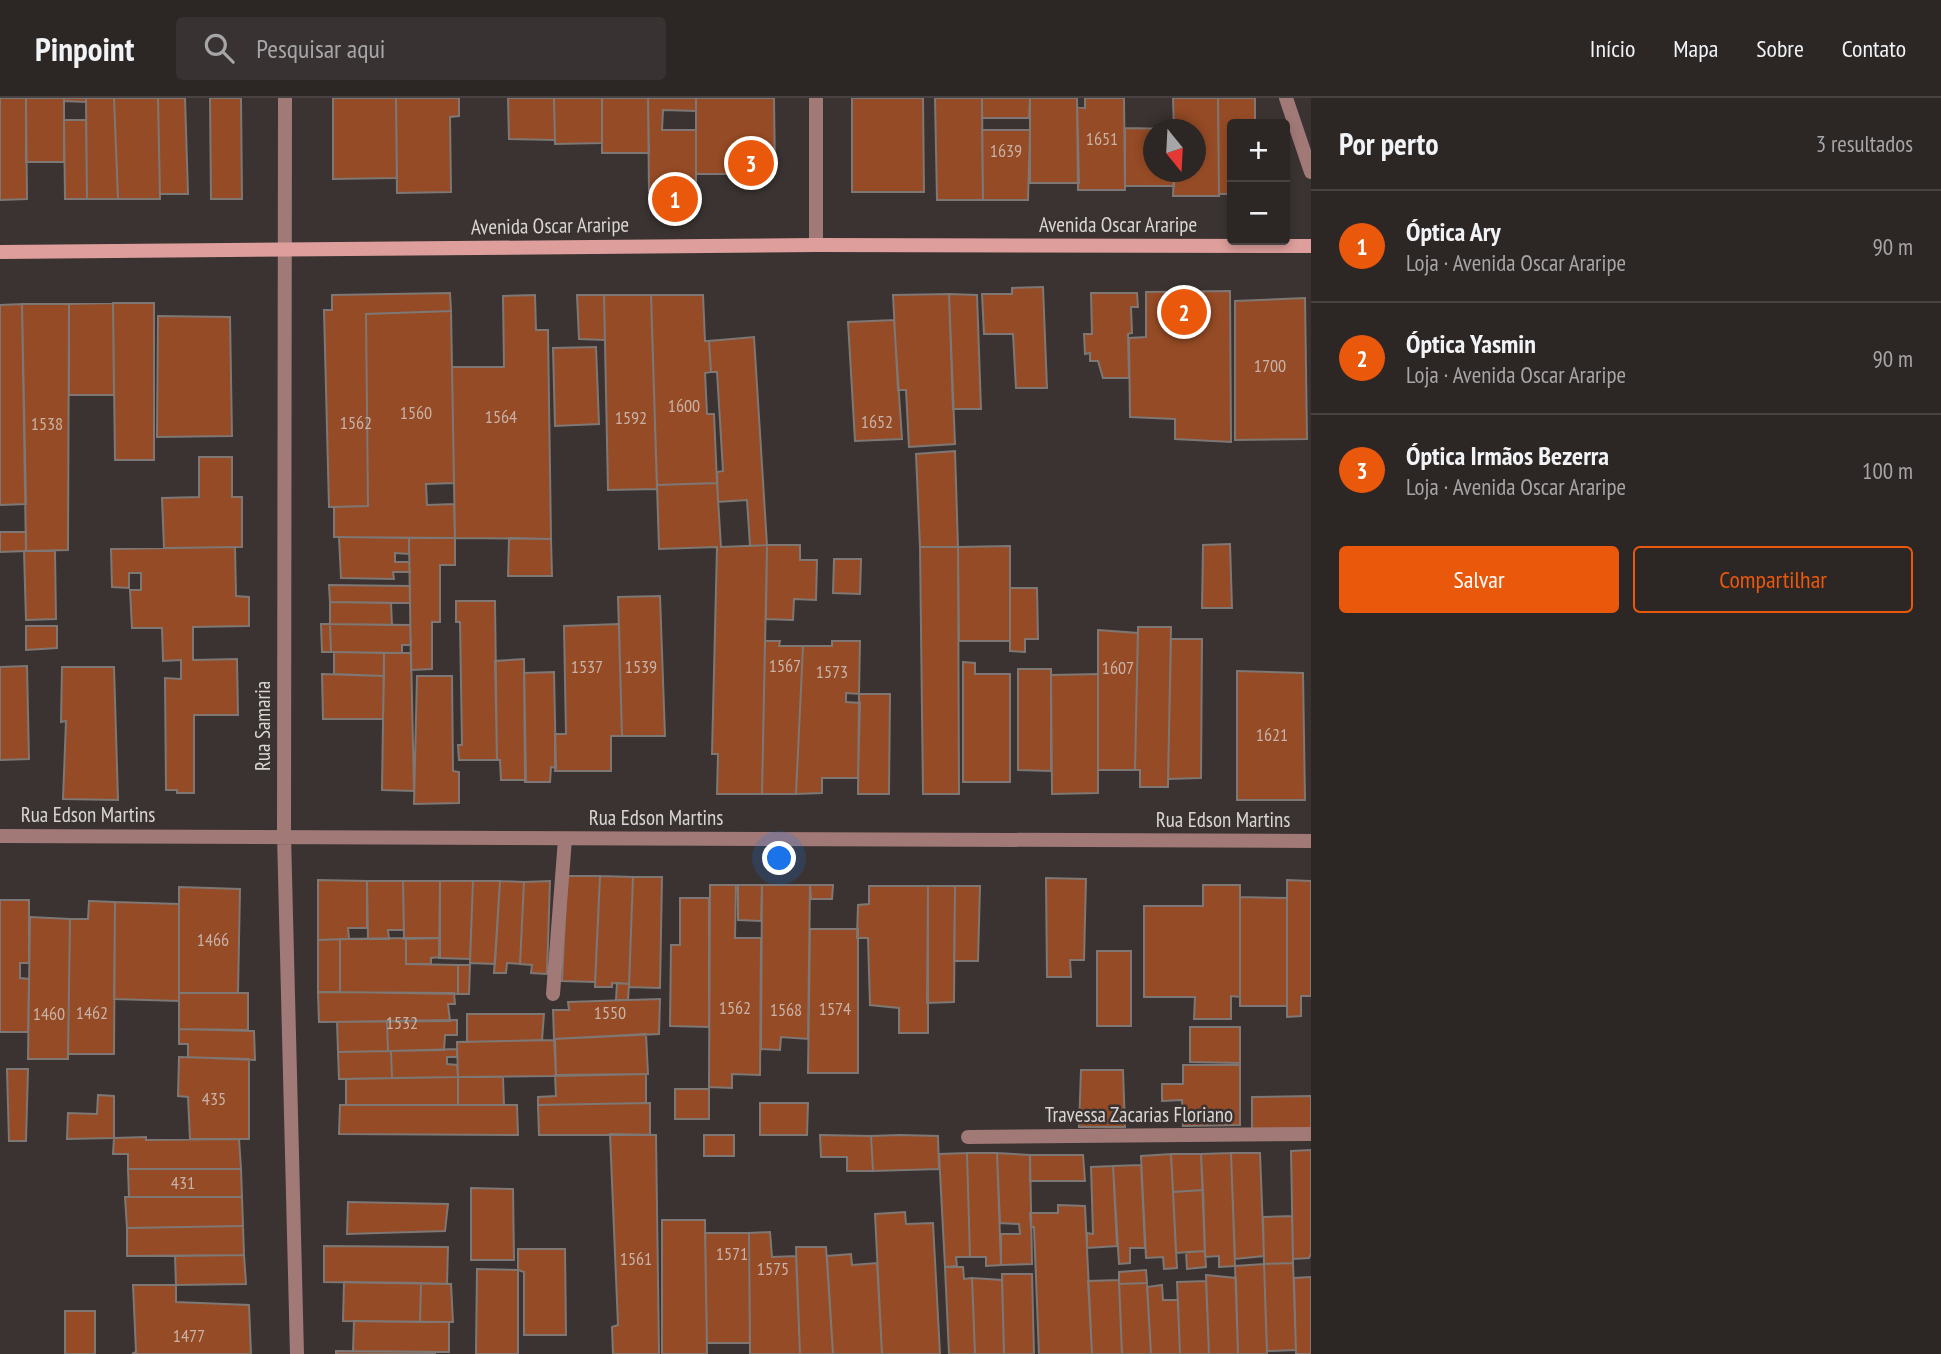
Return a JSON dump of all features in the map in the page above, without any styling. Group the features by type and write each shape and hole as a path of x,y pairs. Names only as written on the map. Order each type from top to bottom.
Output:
{"street":[{"name":"Rua Samaria","path":"285,98 284,835 297,1354"},
{"path":"816,98 816,245"},
{"path":"1286,98 1311,172"},
{"name":"Avenida Oscar Araripe","path":"0,252 816,245 1311,246"},
{"name":"Rua Edson Martins","path":"0,836 1311,841"},
{"path":"553,994 565,839"},
{"name":"Travessa Zacarias Floriano","path":"968,1137 1311,1134"}],"building":[{"path":"0,98 26,98 27,199 0,200"},
{"path":"26,98 64,98 64,162 26,162"},
{"path":"64,98 86,98 86,102 64,101"},
{"path":"86,98 114,98 118,199 87,199"},
{"path":"114,98 158,98 160,199 118,199"},
{"path":"158,98 185,98 188,194 160,194"},
{"path":"210,98 241,98 242,199 211,199"},
{"path":"333,98 396,98 397,178 333,179"},
{"path":"396,98 459,98 459,116 450,117 451,192 397,193"},
{"path":"508,98 554,98 555,140 509,139"},
{"path":"554,98 602,98 602,143 555,144"},
{"path":"602,98 648,98 649,153 602,153"},
{"path":"648,98 696,98 696,111 663,110 662,130 696,130 696,190 649,191"},
{"path":"696,98 774,98 775,174 696,174"},
{"path":"852,98 923,98 924,192 852,192"},
{"path":"935,98 982,98 983,200 937,200"},
{"path":"982,98 1030,98 1029,118 982,118"},
{"path":"1030,98 1077,98 1079,183 1030,183"},
{"path":"1085,98 1124,98 1125,190 1078,190 1077,107 1085,108"},
{"path":"1173,98 1218,98 1219,196 1173,196 1174,182 1206,182 1206,119 1174,119"},
{"path":"1218,98 1255,98 1255,119 1227,119 1227,194 1219,194"},
{"path":"64,120 86,120 87,199 65,199"},
{"path":"1125,128 1143,128 1143,182 1174,182 1174,186 1125,186"},
{"path":"982,130 1030,130 1028,200 983,200"},
{"path":"1043,287 1047,388 1016,388 1013,334 984,334 982,294 1012,294 1012,288"},
{"path":"1230,291 1231,442 1175,439 1175,419 1130,417 1129,338 1146,337 1146,292"},
{"path":"450,293 451,311 366,314 368,506 329,507 324,310 332,310 332,295"},
{"path":"1091,293 1137,293 1138,307 1131,307 1132,333 1128,334 1129,378 1103,378 1098,361 1090,361 1090,353 1085,354 1084,334 1092,334"},
{"path":"949,294 955,444 909,447 906,390 898,390 893,295"},
{"path":"949,294 977,295 981,409 953,409"},
{"path":"535,295 536,330 548,330 551,539 455,538 452,367 504,367 503,296"},
{"path":"577,295 604,295 605,340 579,339"},
{"path":"604,295 651,295 657,489 608,490"},
{"path":"651,295 703,295 705,341 709,341 711,372 705,373 707,414 714,414 717,483 657,485"},
{"path":"1305,298 1307,439 1235,440 1235,301"},
{"path":"113,303 154,303 154,460 115,460"},
{"path":"113,303 114,395 69,395 69,304"},
{"path":"22,304 26,504 0,505 0,305"},
{"path":"22,304 69,304 68,550 26,551"},
{"path":"451,311 454,483 426,484 427,505 454,504 455,538 334,537 334,507 368,506 366,314"},
{"path":"158,316 230,317 232,436 157,437"},
{"path":"894,320 902,439 855,441 848,322"},
{"path":"754,337 767,545 750,546 747,500 718,502 717,472 723,471 717,372 711,372 709,341"},
{"path":"596,347 599,424 555,426 553,348"},
{"path":"955,451 958,547 920,547 916,454"},
{"path":"199,457 232,457 232,497 242,497 242,547 164,548 162,498 199,497"},
{"path":"717,483 721,547 767,545 762,794 717,794 718,754 712,754 717,547 659,549 657,485"},
{"path":"0,532 26,532 26,551 0,552"},
{"path":"339,537 409,538 409,554 395,553 395,562 409,562 410,572 393,572 394,579 341,578"},
{"path":"409,538 455,538 455,565 440,565 440,622 432,622 432,669 411,670"},
{"path":"509,538 551,539 552,576 508,576"},
{"path":"1230,544 1232,608 1202,608 1203,545"},
{"path":"767,545 800,545 800,560 817,560 816,600 794,599 793,620 766,619"},
{"path":"1010,546 1010,641 959,641 958,547"},
{"path":"235,547 236,596 249,597 249,626 193,627 193,660 237,659 238,715 194,715 194,793 177,793 177,790 166,790 165,678 181,679 181,660 163,661 162,628 132,628 130,590 141,590 141,573 129,573 129,588 112,587 111,549"},
{"path":"920,547 958,547 959,794 923,794"},
{"path":"24,551 55,551 56,619 26,620"},
{"path":"834,559 861,559 860,594 833,593"},
{"path":"329,585 410,586 410,603 330,602"},
{"path":"1010,588 1037,588 1038,639 1025,639 1025,652 1010,651"},
{"path":"660,596 665,736 622,736 618,597"},
{"path":"456,601 495,601 497,760 459,760 458,745 462,745 460,622 456,622"},
{"path":"330,602 391,603 392,625 330,624"},
{"path":"321,624 330,624 331,652 322,652"},
{"path":"330,624 410,625 411,645 402,645 402,653 331,652"},
{"path":"619,624 622,736 611,736 611,771 555,771 555,734 566,734 564,626"},
{"path":"26,626 57,626 57,648 26,650"},
{"path":"1138,627 1171,627 1168,787 1140,787 1140,770 1135,770"},
{"path":"1098,630 1138,633 1135,770 1098,770"},
{"path":"1171,639 1202,639 1201,778 1168,779"},
{"path":"765,641 780,641 779,646 803,646 796,794 762,794"},
{"path":"832,641 860,641 859,694 846,693 846,702 860,703 858,778 822,778 822,793 796,794 803,646 832,646"},
{"path":"334,652 384,653 384,676 334,674"},
{"path":"384,653 411,653 414,791 382,790"},
{"path":"524,659 526,780 501,780 500,760 497,760 495,661"},
{"path":"963,662 975,663 975,674 1010,674 1010,782 963,782"},
{"path":"27,666 29,759 0,760 0,667"},
{"path":"62,667 114,667 118,800 63,799 66,721 61,722"},
{"path":"1018,669 1051,669 1051,771 1018,770"},
{"path":"1237,671 1303,673 1305,800 1237,800"},
{"path":"554,672 556,768 551,767 550,782 525,782 524,673"},
{"path":"322,674 384,676 383,719 323,719"},
{"path":"1098,674 1098,793 1052,794 1051,675"},
{"path":"417,676 452,676 453,771 459,772 459,803 414,804"},
{"path":"859,694 890,694 889,794 858,794"},
{"path":"567,876 600,876 595,982 562,981"},
{"path":"600,876 633,877 629,984 612,983 612,987 595,987"},
{"path":"633,877 662,877 660,988 629,987"},
{"path":"1046,878 1086,879 1084,960 1070,960 1071,977 1047,977"},
{"path":"318,880 367,881 367,928 348,928 349,939 318,940"},
{"path":"1287,880 1311,881 1311,996 1301,996 1301,1016 1287,1017"},
{"path":"367,881 403,881 404,930 388,930 389,939 368,939"},
{"path":"403,881 440,881 440,938 404,939"},
{"path":"440,881 473,881 470,959 439,958"},
{"path":"473,881 500,881 495,964 470,963"},
{"path":"500,881 524,882 520,964 507,963 506,973 494,973"},
{"path":"550,881 547,974 531,973 532,965 520,964 524,882"},
{"path":"710,885 736,885 735,938 761,938 760,1075 732,1074 732,1088 709,1087"},
{"path":"738,885 762,885 761,921 738,920"},
{"path":"762,885 810,885 808,1039 781,1037 780,1050 761,1049"},
{"path":"810,885 833,885 832,899 811,899"},
{"path":"1203,885 1240,885 1240,997 1231,996 1231,1019 1194,1019 1195,997 1144,997 1144,906 1203,906"},
{"path":"869,886 928,886 928,1033 899,1033 899,1008 870,1005 868,938 857,938 858,905 869,904"},
{"path":"928,886 955,886 954,1002 927,1003"},
{"path":"955,886 980,886 978,961 954,961"},
{"path":"179,887 240,889 238,993 179,993"},
{"path":"1240,897 1287,898 1287,1006 1240,1006"},
{"path":"680,898 709,898 709,1027 670,1026 671,945 680,945"},
{"path":"0,900 29,900 29,963 20,963 20,978 29,979 28,1032 0,1032"},
{"path":"89,901 115,902 114,1054 68,1054 70,919 88,919"},
{"path":"115,902 179,904 179,1001 114,999"},
{"path":"30,917 70,919 68,1059 28,1059"},
{"path":"810,929 858,929 858,1073 808,1073"},
{"path":"406,938 440,938 440,957 431,958 431,964 406,964"},
{"path":"406,938 406,964 458,965 458,994 340,992 340,939"},
{"path":"340,939 340,992 318,992 318,940"},
{"path":"1097,951 1131,951 1131,1026 1097,1026"},
{"path":"458,965 470,965 469,994 458,994"},
{"path":"617,983 629,984 628,1000 616,1000"},
{"path":"318,992 454,993 455,1004 448,1004 450,1021 319,1022"},
{"path":"179,993 248,993 248,1030 179,1029"},
{"path":"660,999 659,1034 554,1039 553,1010 569,1010 568,1002"},
{"path":"467,1014 544,1014 542,1040 467,1042"},
{"path":"457,1020 457,1035 445,1035 444,1050 388,1051 387,1021"},
{"path":"387,1021 388,1051 338,1052 337,1022"},
{"path":"1190,1027 1240,1027 1240,1063 1190,1062"},
{"path":"179,1029 254,1031 255,1060 188,1057 188,1044 179,1044"},
{"path":"646,1034 648,1074 556,1076 554,1039"},
{"path":"555,1040 556,1076 458,1077 457,1042"},
{"path":"457,1049 457,1057 447,1057 447,1064 457,1065 458,1077 392,1078 391,1051"},
{"path":"391,1051 392,1078 339,1079 338,1052"},
{"path":"179,1057 249,1059 249,1139 190,1139 188,1097 178,1096"},
{"path":"1183,1065 1240,1065 1240,1125 1183,1126 1182,1100 1162,1101 1162,1084 1183,1084"},
{"path":"7,1069 28,1069 26,1141 9,1141"},
{"path":"1081,1070 1123,1070 1125,1127 1079,1127"},
{"path":"646,1074 646,1103 538,1105 538,1097 556,1096 555,1075"},
{"path":"458,1077 503,1077 504,1105 458,1105"},
{"path":"458,1077 458,1105 346,1105 346,1079"},
{"path":"675,1089 709,1089 709,1119 675,1119"},
{"path":"98,1095 114,1096 114,1138 67,1139 68,1113 97,1114"},
{"path":"1311,1096 1311,1129 1252,1130 1252,1097"},
{"path":"650,1103 650,1135 539,1135 538,1105"},
{"path":"760,1103 808,1103 807,1135 760,1135"},
{"path":"340,1105 517,1105 518,1135 339,1134"},
{"path":"610,1134 656,1135 659,1354 613,1354 612,1327 618,1325"},
{"path":"704,1135 734,1135 734,1156 704,1156"},
{"path":"820,1135 871,1136 873,1171 847,1171 847,1157 821,1157"},
{"path":"871,1136 938,1136 939,1169 873,1171"},
{"path":"146,1137 146,1140 239,1139 241,1169 128,1169 128,1154 113,1154 114,1138"},
{"path":"1311,1150 1311,1254 1309,1258 1293,1259 1291,1151"},
{"path":"967,1153 970,1257 956,1257 957,1266 945,1267 939,1154"},
{"path":"967,1153 997,1153 1001,1265 986,1266 986,1257 970,1257"},
{"path":"997,1153 1030,1155 1032,1264 1001,1265 1001,1234 1020,1234 1019,1224 1000,1223"},
{"path":"1231,1153 1260,1153 1264,1256 1235,1259"},
{"path":"1231,1153 1235,1266 1219,1267 1219,1256 1205,1257 1201,1154"},
{"path":"1171,1154 1201,1154 1203,1190 1173,1192"},
{"path":"1171,1154 1177,1268 1164,1269 1163,1257 1146,1258 1141,1156"},
{"path":"1030,1155 1083,1155 1085,1181 1030,1181"},
{"path":"1141,1165 1145,1248 1130,1248 1130,1263 1119,1264 1113,1166"},
{"path":"1113,1166 1117,1246 1087,1248 1087,1233 1093,1234 1091,1167"},
{"path":"128,1169 241,1169 242,1197 129,1197"},
{"path":"471,1188 513,1189 514,1260 471,1260"},
{"path":"1203,1190 1205,1251 1176,1253 1173,1192"},
{"path":"125,1197 242,1197 243,1226 127,1228"},
{"path":"348,1202 448,1204 445,1231 347,1234"},
{"path":"1058,1205 1085,1206 1092,1354 1039,1354 1034,1227 1031,1228 1030,1213 1058,1213"},
{"path":"905,1212 906,1224 933,1223 940,1354 882,1354 875,1214"},
{"path":"1292,1216 1293,1263 1264,1264 1263,1217"},
{"path":"662,1220 705,1220 707,1354 662,1354"},
{"path":"243,1226 244,1255 127,1256 127,1228"},
{"path":"770,1232 772,1257 796,1256 800,1354 750,1354 749,1233"},
{"path":"705,1233 749,1233 750,1343 707,1343"},
{"path":"324,1246 448,1247 447,1284 324,1282"},
{"path":"796,1247 826,1247 833,1354 800,1354"},
{"path":"518,1249 565,1249 566,1335 524,1335 524,1272 518,1270"},
{"path":"1205,1251 1206,1267 1187,1269 1186,1252"},
{"path":"851,1254 852,1265 877,1263 882,1354 833,1354 827,1256"},
{"path":"244,1255 246,1284 176,1285 175,1256"},
{"path":"1293,1263 1296,1350 1267,1351 1264,1264"},
{"path":"1264,1264 1267,1354 1238,1354 1235,1266"},
{"path":"945,1267 963,1267 964,1279 972,1278 975,1354 949,1354"},
{"path":"477,1269 518,1270 518,1354 476,1354"},
{"path":"1146,1270 1147,1283 1119,1284 1119,1272"},
{"path":"1002,1274 1032,1274 1034,1354 1004,1354"},
{"path":"1206,1275 1236,1278 1238,1354 1209,1354"},
{"path":"1311,1277 1311,1354 1296,1354 1294,1278"},
{"path":"972,1278 1002,1280 1004,1354 975,1354"},
{"path":"1119,1280 1122,1354 1092,1354 1088,1281"},
{"path":"1206,1281 1209,1354 1180,1354 1177,1282"},
{"path":"344,1282 421,1283 420,1322 343,1321"},
{"path":"421,1283 451,1284 453,1322 420,1322"},
{"path":"1147,1283 1151,1354 1122,1354 1119,1284"},
{"path":"133,1285 176,1285 176,1302 249,1305 251,1354 132,1354 136,1352"},
{"path":"1162,1285 1163,1300 1178,1300 1180,1354 1151,1354 1147,1287"},
{"path":"65,1311 95,1311 95,1354 65,1354"},
{"path":"354,1321 449,1322 449,1352 353,1351"},
{"path":"336,1351 435,1352 435,1354 336,1354"}],"place":[{"name":"Óptica Irmãos Bezerra","path":"751,163"},
{"name":"Óptica Ary","path":"675,199"},
{"name":"Óptica Yasmin","path":"1184,312"}]}
